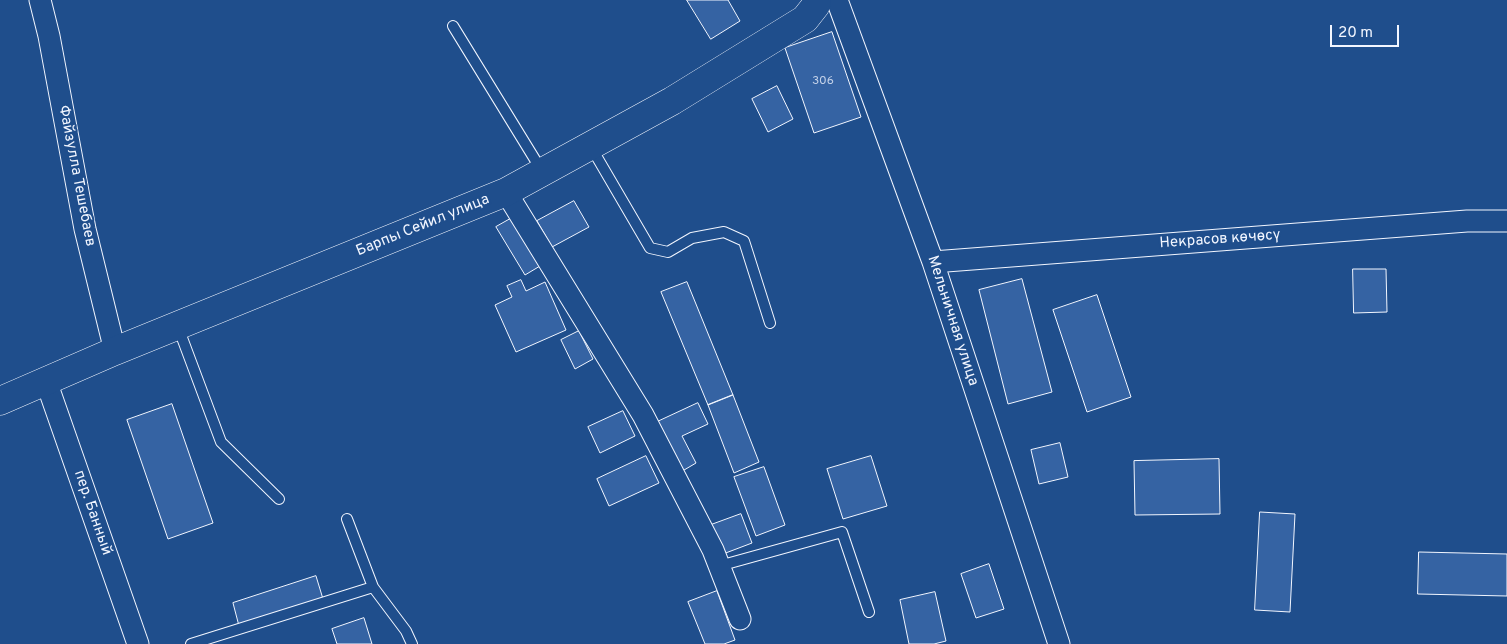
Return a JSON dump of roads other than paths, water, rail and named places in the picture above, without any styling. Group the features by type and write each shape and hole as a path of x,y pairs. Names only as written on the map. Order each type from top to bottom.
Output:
{"main road":[{"name":"Барпы Сейил улица","path":"0,401 177,326 506,192 672,101 804,19 818,0"}],"street":[{"name":"Файзулла Тешебаев","path":"40,0 49,36 85,230 115,352"},
{"name":"Мельничная улица","path":"837,0 932,262 1059,644"},
{"path":"506,192 643,415 712,550 740,619"},
{"name":"Некрасов көчөсү","path":"932,262 1467,221 1507,221"},
{"name":"пер. Банный","path":"46,381 138,644"}],"lane":[{"path":"453,26 542,172"},
{"path":"590,146 650,248 668,252 692,238 724,232 744,241 770,323"},
{"path":"177,326 221,442 279,499"},
{"path":"346,519 373,587 406,632 412,644"},
{"path":"719,566 842,532 869,612"},
{"path":"191,644 373,587"}]}
